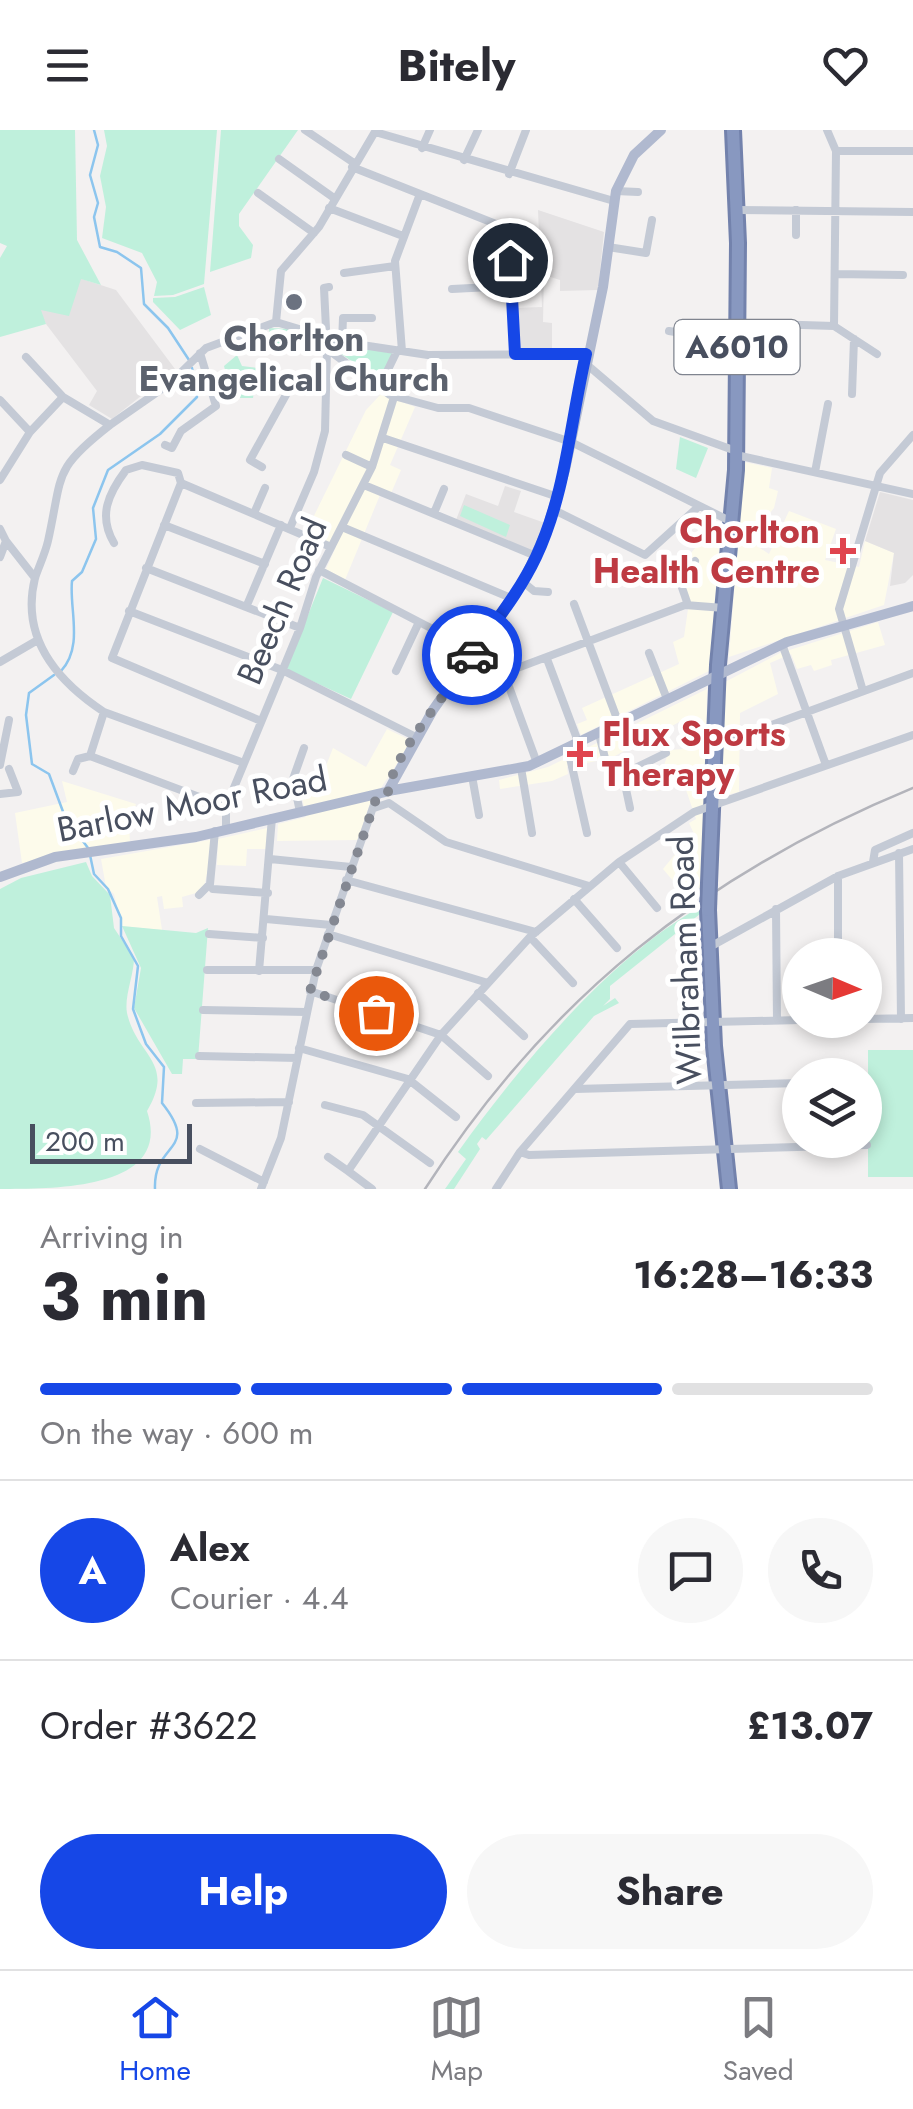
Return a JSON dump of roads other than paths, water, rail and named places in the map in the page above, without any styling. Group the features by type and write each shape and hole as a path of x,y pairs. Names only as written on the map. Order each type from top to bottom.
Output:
{"highway":[{"name":"Wilbraham Road","path":"729,1189 712,1020 708,883 718,674 736,453 738,210 733,130"}],"main road":[{"path":"383,794 416,738 523,582 536,556 558,498 571,442 615,196 634,155 662,130"},
{"name":"Barlow Moor Road","path":"0,877 80,852 220,829 537,764 782,644 842,623 913,606"}],"street":[{"path":"305,130 353,165 506,228 515,354"},
{"path":"422,148 430,130"},
{"path":"464,160 478,130"},
{"path":"510,174 526,130"},
{"path":"827,130 836,151 834,326"},
{"path":"276,322 281,270 314,233 375,131 510,174 615,196 638,192"},
{"path":"836,151 913,152"},
{"path":"279,160 334,198"},
{"path":"258,193 314,233"},
{"path":"380,388 399,351 395,266 420,194"},
{"path":"330,208 403,236"},
{"path":"738,210 913,212"},
{"path":"796,210 796,235"},
{"path":"608,247 646,254 652,220"},
{"path":"344,273 395,266"},
{"path":"835,274 903,274"},
{"path":"452,289 512,286"},
{"path":"247,605 315,472 325,432 324,374 328,350 324,288 330,287"},
{"path":"342,342 343,318 372,318"},
{"path":"244,763 104,712 57,673 36,641 32,624 36,578 65,466 75,451 196,356 276,322 342,342 399,351 586,358 653,421 736,453 913,494"},
{"path":"737,323 834,326 877,354"},
{"path":"780,360 781,325"},
{"path":"669,331 737,342"},
{"path":"852,394 854,339"},
{"path":"328,350 394,397 438,408 469,408 571,442 697,508 732,522"},
{"path":"165,446 172,448 180,432 216,406 196,356"},
{"path":"26,357 63,398 110,425"},
{"path":"262,467 250,460 292,384 302,375 324,374"},
{"name":"Beech Road","path":"198,895 210,884 226,808 320,570 372,467 394,397"},
{"path":"1,476 30,432 63,398"},
{"path":"0,400 30,432"},
{"path":"815,472 828,404"},
{"path":"863,691 839,608 880,473 913,435"},
{"path":"383,438 558,498"},
{"path":"346,455 372,467"},
{"path":"114,543 106,530 104,509 126,470 142,465 178,473 181,483 112,658 261,720"},
{"path":"181,483 255,511 331,547"},
{"path":"364,485 536,556"},
{"path":"255,511 265,488"},
{"path":"434,513 444,489"},
{"path":"554,510 646,555 697,508"},
{"path":"164,525 265,564"},
{"path":"342,528 511,598"},
{"path":"0,529 36,578"},
{"path":"0,557 6,541"},
{"path":"688,605 679,579 695,561"},
{"path":"146,568 300,628"},
{"path":"320,570 504,673 537,764"},
{"path":"523,582 534,590 548,592"},
{"path":"574,604 619,724"},
{"path":"504,673 688,605 724,608"},
{"path":"129,611 282,670 416,738"},
{"path":"396,671 419,622"},
{"path":"0,662 36,641"},
{"path":"782,644 826,765"},
{"path":"650,653 666,699"},
{"path":"546,658 574,746 587,832"},
{"path":"714,746 913,673"},
{"path":"90,756 104,712"},
{"path":"9,720 2,766 15,775 18,792"},
{"path":"598,734 609,774 623,775 666,752"},
{"path":"348,1171 441,1035 533,934 620,862 681,818 913,734"},
{"path":"300,812 294,779 304,748"},
{"path":"74,771 78,760 90,756 226,808"},
{"path":"520,768 532,832"},
{"path":"623,775 630,808"},
{"path":"472,776 479,816"},
{"path":"0,794 32,789"},
{"path":"200,1149 262,1186 289,1102 316,970 350,866 383,794"},
{"path":"374,808 382,803 392,804 446,842 589,886"},
{"path":"259,971 272,818"},
{"path":"874,862 874,850 913,834"},
{"path":"708,948 838,876 913,849"},
{"path":"900,853 900,1018"},
{"path":"270,859 350,866"},
{"path":"620,862 657,908"},
{"path":"838,876 838,938"},
{"path":"346,880 533,934 573,983"},
{"path":"213,889 268,892"},
{"path":"574,898 616,948"},
{"path":"776,908 777,1020"},
{"path":"266,919 330,929 488,982"},
{"path":"209,934 263,938"},
{"path":"207,970 316,970"},
{"path":"310,991 441,1035 488,1076"},
{"path":"478,993 524,1036"},
{"path":"203,1010 306,1012"},
{"path":"882,1019 913,1018"},
{"path":"496,1189 520,1152 630,1024 782,1020"},
{"path":"299,1048 408,1080 456,1117"},
{"path":"200,1056 297,1058"},
{"path":"573,1090 782,1083"},
{"path":"196,1103 289,1102"},
{"path":"330,1109 377,1124 430,1163"},
{"path":"520,1152 529,1155 782,1147"},
{"path":"328,1158 372,1189"}],"waterway":[{"path":"94,130 98,145 90,175 98,203 94,217 100,247 117,252 141,268 144,304 168,328 189,360"},
{"path":"61,671 74,639 72,581 82,572 96,539 93,508 108,470 160,434 197,397 192,368"},
{"path":"54,675 29,693 26,715 32,764 49,774 65,817 88,848"},
{"path":"90,855 94,874 108,889 121,918 121,936 138,966 133,1009 146,1044 164,1067 162,1103 177,1130 156,1174 155,1189"}],"tram line":[{"path":"425,1189 473,1120 524,1058 578,1001 637,949 699,902 766,860 913,788"}],"place":[{"name":"Chorlton Evangelical Church","path":"294,302"},
{"name":"Chorlton Health Centre","path":"843,551"},
{"name":"Flux Sports Therapy","path":"580,754"}]}
